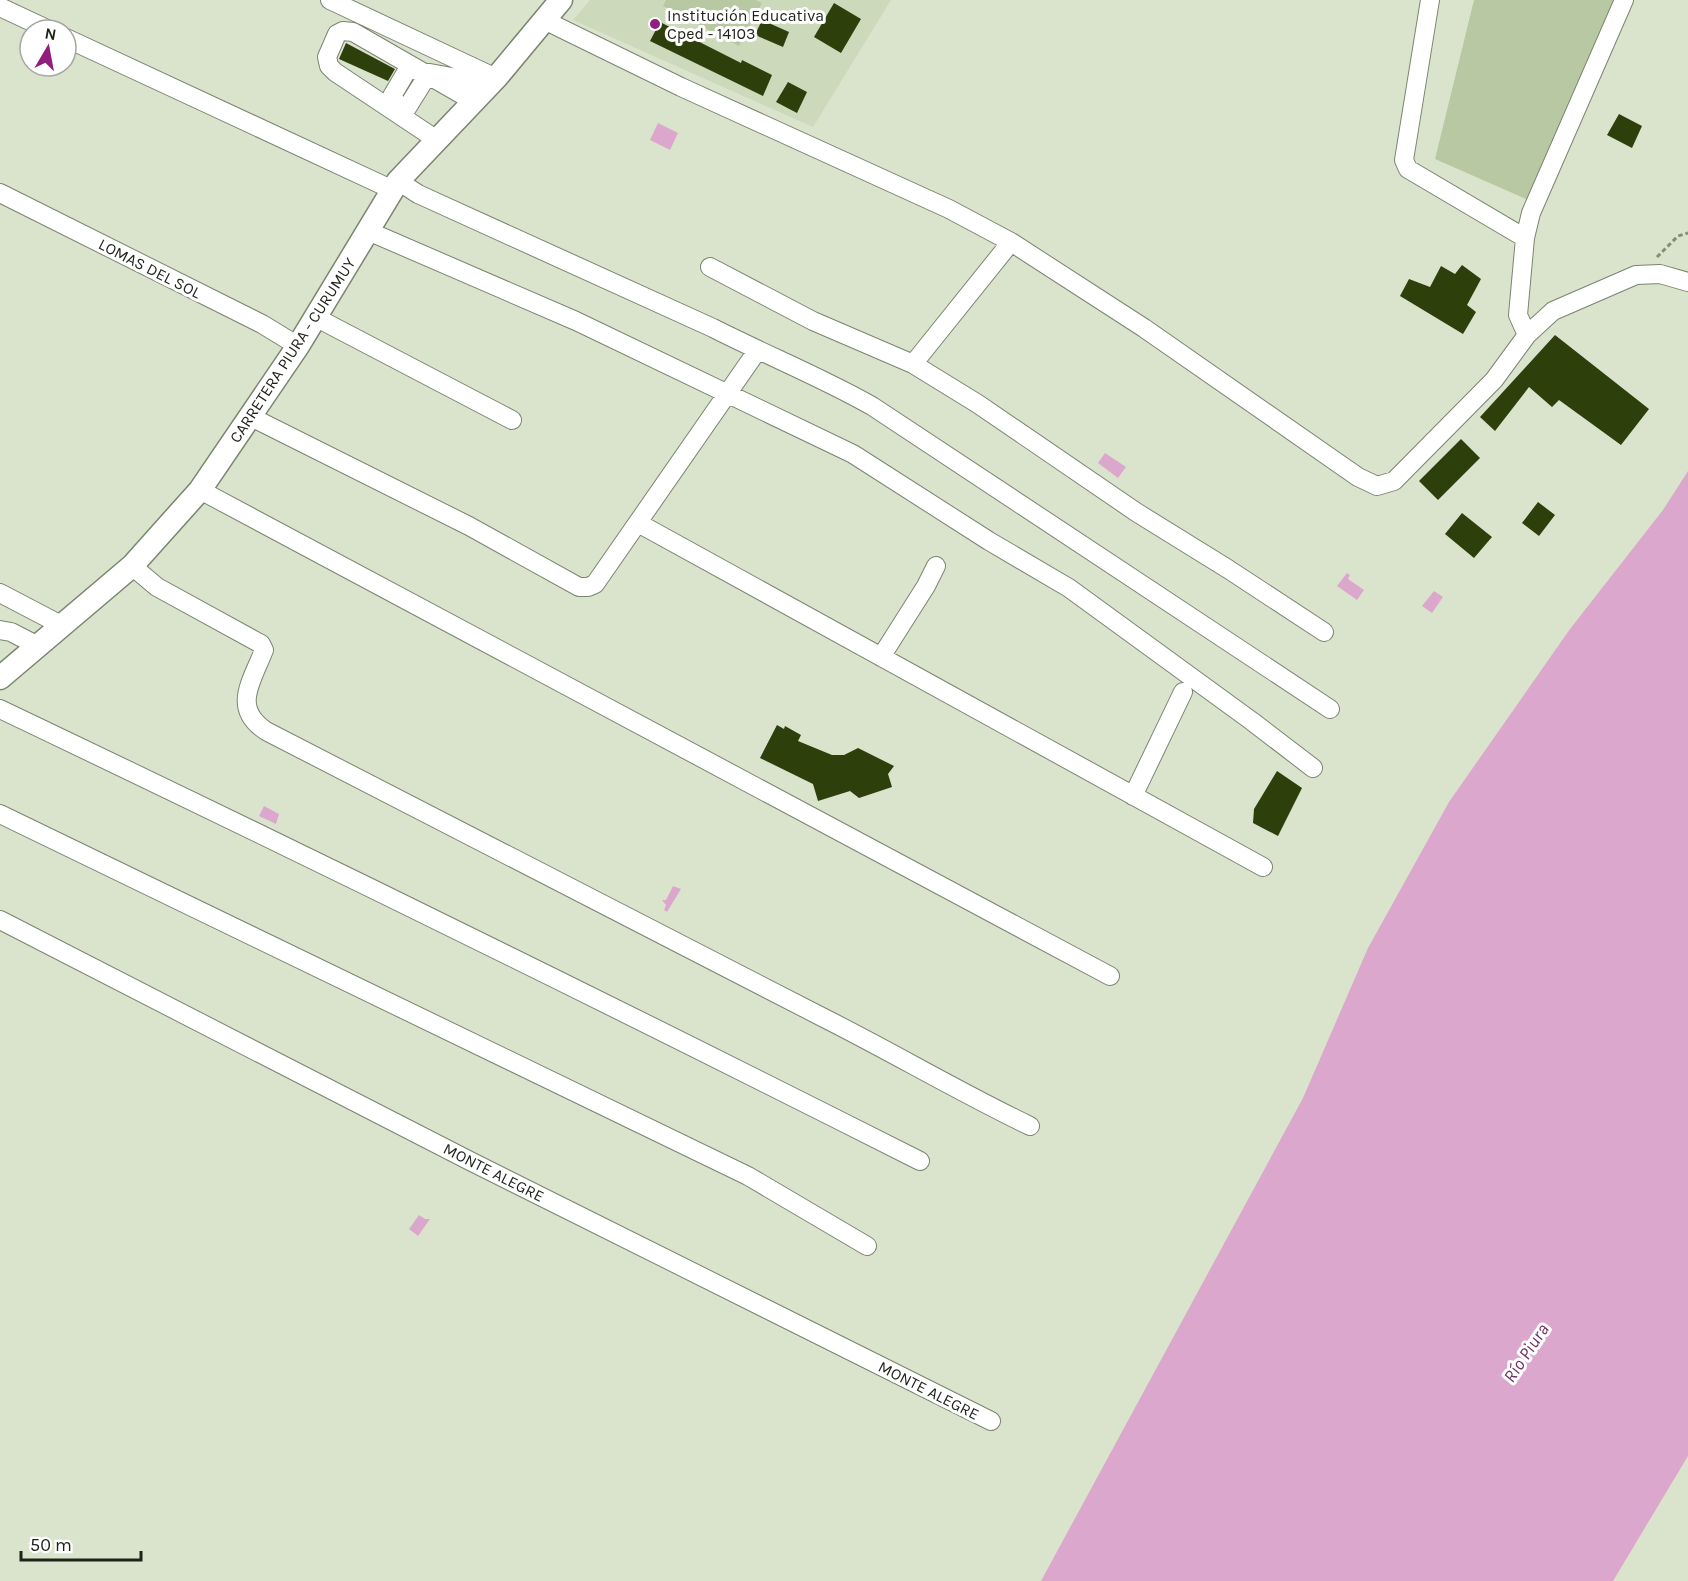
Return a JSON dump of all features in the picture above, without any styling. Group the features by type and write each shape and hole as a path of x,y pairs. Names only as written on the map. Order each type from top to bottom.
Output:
{"main road":[{"name":"CARRETERA PIURA - CURUMUY","path":"0,678 132,566 200,490 298,346 395,185 493,81 546,21 561,0"}],"street":[{"path":"330,0 493,81"},
{"path":"1430,0 1404,160 1408,169 1525,238"},
{"path":"1527,335 1518,315 1525,238 1531,213 1624,0"},
{"path":"0,7 23,18"},
{"path":"546,21 681,87 949,209 1011,242 1144,328 1358,477 1377,486 1394,481 1494,380 1527,335 1553,311 1636,275 1660,274 1688,282"},
{"path":"432,145 405,117 329,66 327,57 337,34 343,31 353,32 473,101"},
{"path":"78,43 418,194 833,384 872,406 1330,710"},
{"path":"423,74 493,81"},
{"path":"405,117 423,74"},
{"name":"LOMAS DEL SOL","path":"0,193 262,324 298,346"},
{"path":"368,231 576,321 853,454 989,541 1069,588 1254,722 1313,768"},
{"path":"913,364 1011,242"},
{"path":"710,267 813,321 913,364 978,404 1136,512 1324,632"},
{"path":"315,317 512,420"},
{"path":"251,417 469,525 579,587 588,587 596,584 757,351"},
{"path":"200,490 1110,976"},
{"path":"638,523 1263,867"},
{"path":"132,566 157,587 261,644 264,650 245,703 252,719 266,731 1030,1126"},
{"path":"881,657 936,566"},
{"path":"0,593 63,626"},
{"path":"0,630 11,632 38,646"},
{"path":"1133,796 1183,692"},
{"path":"0,709 602,1001 920,1161"},
{"path":"0,814 748,1176 867,1246"},
{"name":"MONTE ALEGRE","path":"0,921 470,1161 991,1421"}],"path":[{"path":"1636,275 1678,236 1688,232"}],"shaded area":[{"path":"590,0 891,0 813,127 573,20"},
{"path":"666,0 755,0 762,3 739,46 663,6"},
{"path":"1474,0 1615,0 1528,200 1435,159"}],"water":[{"path":"658,123 678,133 670,150 650,140"},
{"path":"1105,453 1126,467 1118,478 1098,463"},
{"name":"Río Piura","path":"1688,471 1688,1456 1613,1581 1041,1581 1303,1098 1368,948 1449,802 1570,629 1663,510"},
{"path":"1347,573 1350,575 1348,579 1364,590 1357,600 1337,586"},
{"path":"1434,591 1443,597 1432,613 1422,606"},
{"path":"264,806 279,814 276,824 259,816"},
{"path":"673,886 681,889 667,912 664,910 666,905 662,900 666,900"},
{"path":"419,1215 430,1219 418,1236 409,1229"}],"building":[{"path":"834,3 861,19 841,53 814,37"},
{"path":"762,20 789,32 783,47 755,35"},
{"path":"660,22 741,63 742,60 772,75 763,96 650,41"},
{"path":"346,43 395,69 388,81 339,59"},
{"path":"788,82 807,92 797,113 776,102"},
{"path":"1619,114 1642,126 1632,148 1607,135"},
{"path":"1462,265 1481,279 1467,305 1476,312 1463,334 1400,296 1409,279 1430,287 1441,266 1455,274"},
{"path":"1555,335 1649,409 1621,445 1559,400 1552,407 1529,387 1495,431 1480,417"},
{"path":"1461,439 1480,458 1438,500 1419,481"},
{"path":"1538,502 1555,515 1539,536 1522,523"},
{"path":"1462,513 1492,537 1474,558 1445,534"},
{"path":"777,725 784,729 785,726 801,735 798,741 832,755 844,755 858,748 894,766 888,774 892,787 859,798 850,791 818,801 813,784 760,758"},
{"path":"1277,771 1302,788 1278,836 1253,823 1254,809"}],"place":[{"name":"Institución Educativa Cped - 14103","path":"655,24"}]}
